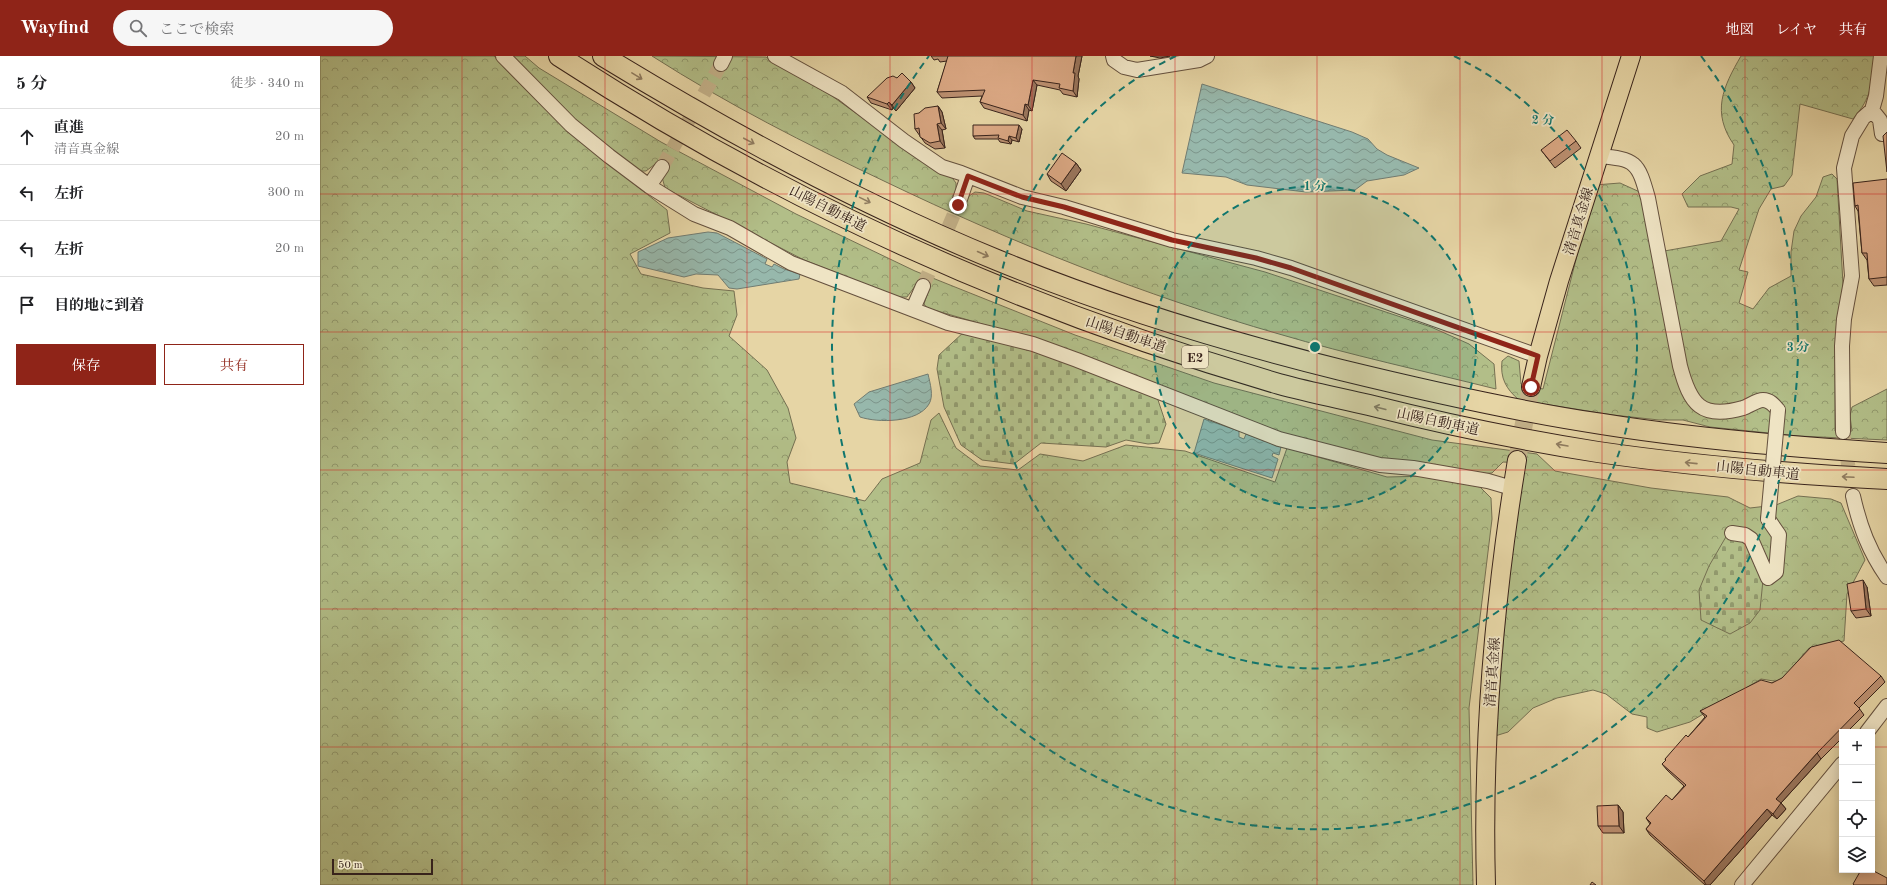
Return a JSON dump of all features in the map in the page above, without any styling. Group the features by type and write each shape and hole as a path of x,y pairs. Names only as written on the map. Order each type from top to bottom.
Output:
{"highway":[{"name":"山陽自動車道","path":"559,56 657,116 735,161 821,206 907,247 987,282 1075,317 1280,384 1412,416 1505,435 1596,451 1806,475 1887,479"},
{"name":"山陽自動車道","path":"603,56 669,96 745,139 918,225 1003,262 1082,293 1163,320 1290,357 1422,390 1511,408 1600,424 1691,437 1809,448 1887,453"}],"main road":[{"name":"清音真金線","path":"1531,387 1538,356 1598,156 1631,56"},
{"name":"清音真金線","path":"1486,885 1484,812 1486,755 1494,644 1502,564 1517,460"}],"street":[{"path":"503,56 571,125 649,186 694,214 730,228 791,263 948,323 995,334 1048,350 1278,439 1380,465 1413,468 1512,488"},
{"path":"775,56 842,93 904,141 942,167 1022,197 1064,207 1172,240 1256,258 1291,268 1538,356"},
{"path":"1113,56 1114,60 1124,67 1137,70 1198,60 1207,56"},
{"path":"1843,432 1842,346 1844,319 1852,276 1844,168 1852,136 1863,118 1872,110 1876,96 1880,56"},
{"path":"1872,110 1880,120 1882,134 1887,133"},
{"path":"1598,156 1621,158 1633,164 1641,173 1648,198 1680,366 1685,386 1694,402 1705,410 1720,412 1742,408 1763,400 1772,402 1778,410 1768,519 1779,535 1776,572 1768,578 1751,540 1744,535 1732,533"},
{"path":"649,186 662,167"},
{"path":"958,205 968,176"},
{"path":"913,309 923,286"},
{"path":"1853,496 1860,526 1876,560 1887,577"},
{"path":"1869,729 1887,706"},
{"path":"1742,885 1841,765"}],"green space":[{"path":"320,56 494,56 541,105 590,149 667,210 670,233 630,254 641,274 703,288 734,291 737,315 729,336 767,370 788,408 796,438 787,462 790,483 865,501 882,479 920,463 931,420 939,413 956,448 980,466 1018,470 1040,454 1083,461 1126,445 1185,451 1275,482 1287,448 1387,477 1427,476 1480,487 1491,498 1492,519 1469,708 1473,885 320,885"},
{"path":"511,56 525,56 539,68 661,142 796,214 915,271 1075,335 1214,383 1432,440 1537,454 1555,471 1651,488 1728,497 1750,508 1776,505 1798,496 1831,499 1841,503 1865,560 1847,594 1844,641 1809,648 1780,682 1761,679 1690,722 1657,732 1647,728 1647,717 1632,714 1606,694 1593,690 1557,698 1533,708 1508,732 1495,736 1512,539 1524,463 1503,462 1492,473 1476,474 1419,462 1374,458 1285,434 1182,397 1061,347 927,308 924,304 929,288 918,282 907,297 898,297 804,260 665,188 658,162 646,171 637,171 581,127"},
{"path":"652,56 766,57 832,96 927,164 950,175 956,183 956,192 963,209 969,196 975,192 984,193 1027,211 1086,224 1265,272 1431,327 1469,344 1494,364 1496,389 1306,342 1228,319 1128,285 1030,247 886,182 826,153 709,91"},
{"path":"1741,56 1874,56 1873,75 1870,90 1864,104 1853,119 1800,104 1792,175 1784,186 1771,189 1759,209 1739,270 1748,272 1739,303 1753,309 1769,288 1791,276 1791,252 1794,231 1801,216 1816,197 1823,177 1832,174 1837,179 1843,284 1835,351 1835,431 1852,431 1850,416 1852,407 1887,389 1887,440 1798,436 1710,427 1683,420 1659,420 1613,415 1519,400 1507,387 1503,378 1502,361 1508,356 1519,361 1521,384 1543,389 1595,185 1620,183 1642,193 1653,253 1721,241 1739,209 1731,207 1688,207 1682,194 1700,176 1732,164 1734,145 1727,133 1721,111 1722,100 1729,78"},
{"path":"965,331 1046,352 1157,397 1166,424 1159,443 1148,444 1126,440 1106,447 1041,443 1014,464 982,460 961,445 944,407 937,369 939,355"},
{"path":"1727,535 1744,540 1763,580 1760,610 1750,623 1730,634 1701,620 1699,590 1709,566"}],"water":[{"path":"1202,84 1352,132 1368,139 1377,149 1387,155 1419,168 1404,175 1367,181 1355,190 1306,192 1247,185 1226,177 1182,173"},
{"path":"708,232 717,233 767,259 765,264 772,267 774,264 800,274 799,279 737,289 729,288 718,275 696,274 684,277 638,266 638,252 668,238"},
{"path":"928,374 931,397 929,404 924,410 916,415 897,420 887,421 860,417 854,404 869,392"},
{"path":"1204,419 1239,431 1239,437 1244,439 1246,434 1281,447 1279,455 1273,453 1272,456 1278,459 1272,478 1194,453"}],"building":[{"path":"948,56 1076,56 1073,73 1075,73 1073,91 1059,88 1060,84 1033,80 1028,105 1025,104 1023,115 980,102 985,90 937,92"},
{"path":"902,73 911,82 892,105 889,102 887,104 867,97 887,78 893,76 897,78"},
{"path":"938,106 941,123 937,124 940,141 930,143 920,137 919,128 915,129 914,114 919,113 925,108"},
{"path":"973,125 1019,125 1016,138 1009,136 1008,141 998,138 999,135 973,136"},
{"path":"1567,130 1576,141 1550,161 1541,150"},
{"path":"1887,132 1887,172 1883,136"},
{"path":"1062,153 1076,163 1061,184 1047,174"},
{"path":"1887,179 1887,277 1869,279 1867,253 1862,253 1858,205 1855,206 1853,183"},
{"path":"1863,580 1866,609 1851,611 1847,584"},
{"path":"1839,640 1881,676 1854,703 1860,709 1839,729 1776,799 1781,803 1773,814 1767,809 1704,881 1646,829 1651,823 1646,818 1666,795 1672,800 1686,785 1662,764 1686,735 1688,737 1707,716 1700,711 1761,680 1772,683 1782,678 1811,647"},
{"path":"1618,805 1619,826 1598,826 1597,806"},
{"path":"1875,872 1887,878 1887,885 1853,884 1859,873 1875,873"}],"tunnel":[{"path":"662,167 721,64"},
{"path":"923,286 958,205"},
{"path":"1517,460 1531,387"},
{"path":"1843,432 1853,496"}],"route":[{"path":"958,205 968,176 1022,197 1064,207 1172,240 1256,258 1291,268 1538,356 1531,387"}]}
